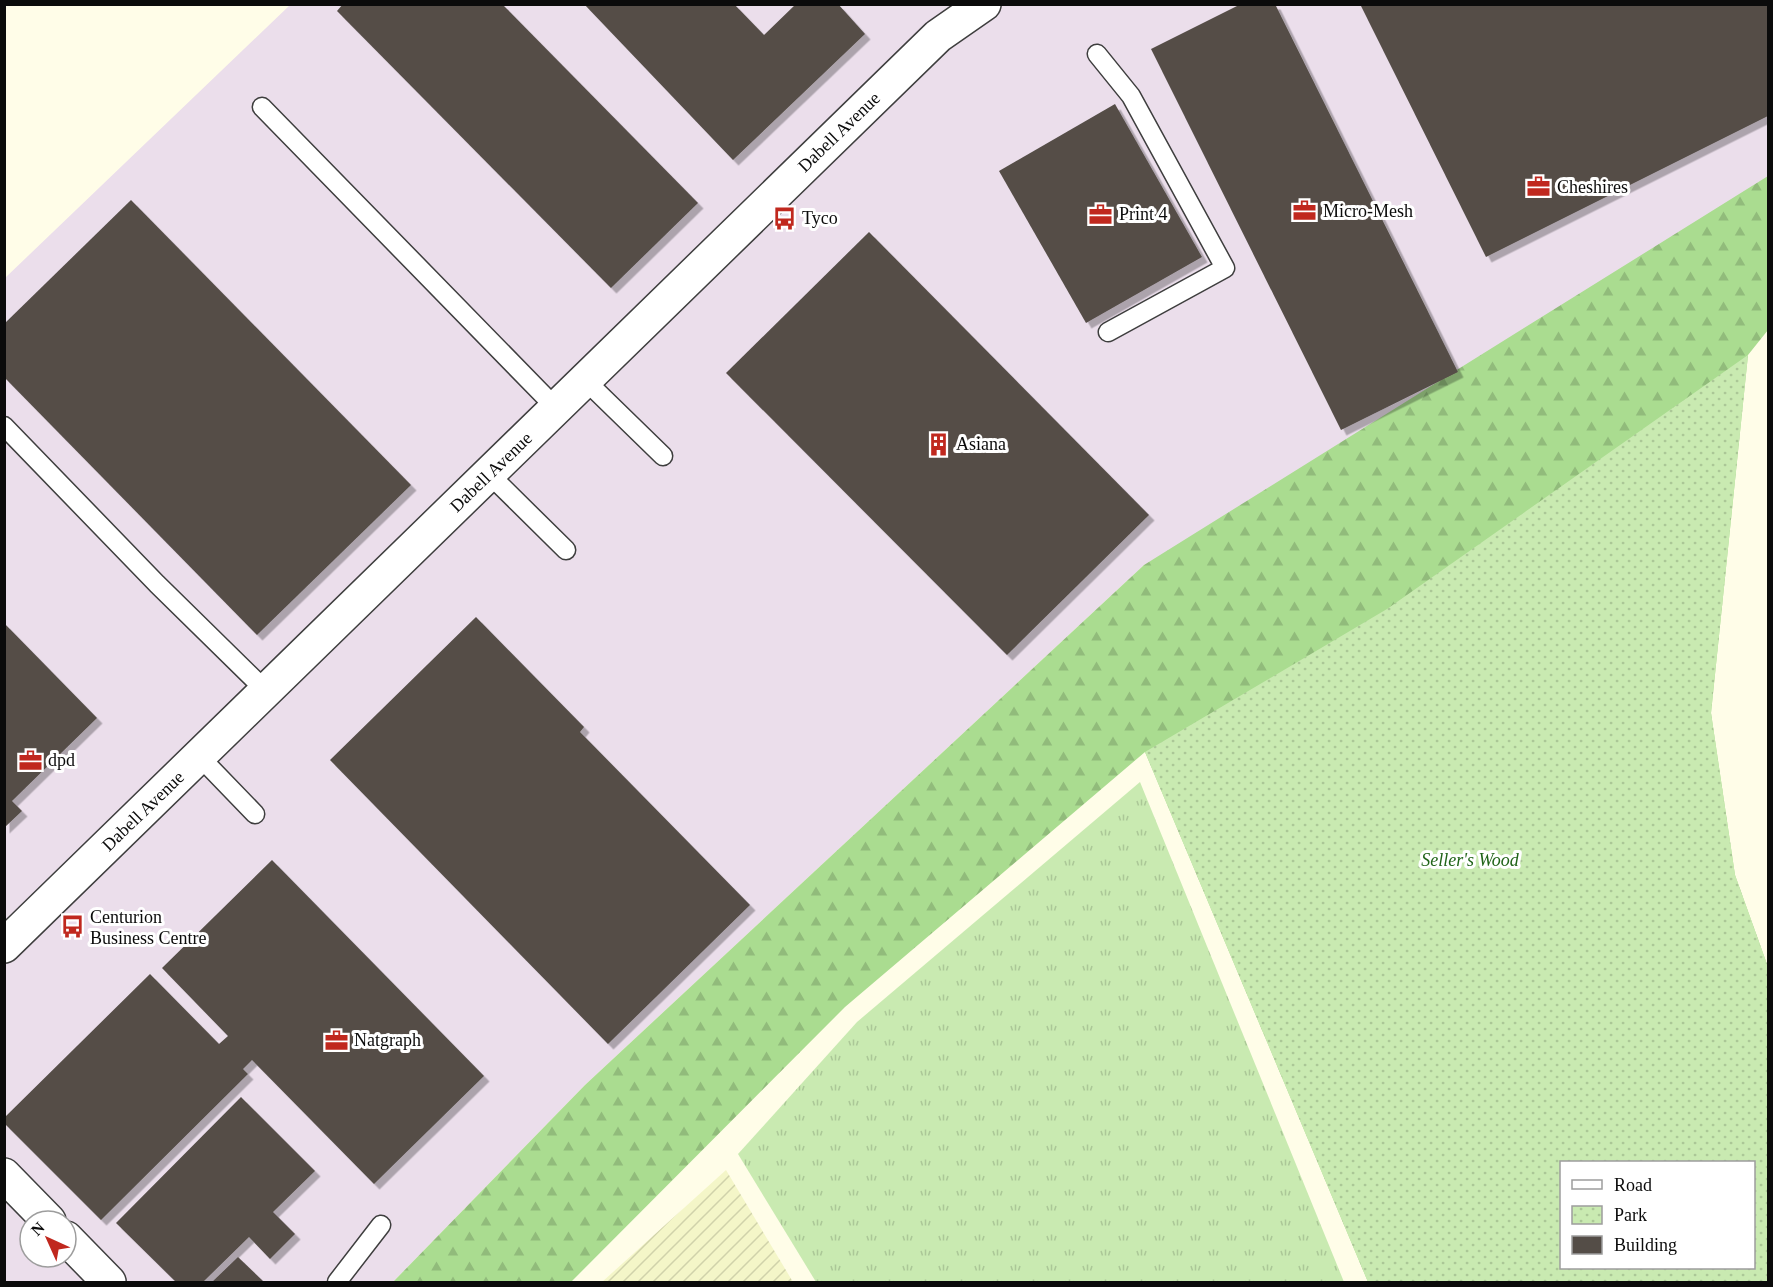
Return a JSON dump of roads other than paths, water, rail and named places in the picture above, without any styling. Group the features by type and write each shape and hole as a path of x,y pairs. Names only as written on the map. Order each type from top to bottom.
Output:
{"street":[{"name":"Dabell Avenue","path":"4,946 938,36 984,4"},
{"path":"4,1175 37,1209"},
{"path":"78,1251 109,1282"}],"lane":[{"path":"1097,54 1131,96 1225,268 1108,332"},
{"path":"262,107 556,408"},
{"path":"585,380 663,456"},
{"path":"4,426 157,584 266,691"},
{"path":"489,474 566,550"},
{"path":"199,756 255,814"},
{"path":"336,1282 381,1225"}],"place":[{"name":"Cheshires","path":"1539,187"},
{"name":"Micro-Mesh","path":"1305,211"},
{"name":"Print 4","path":"1101,214"},
{"name":"Tyco","path":"784,218"},
{"name":"Asiana","path":"938,444"},
{"name":"dpd","path":"30,760"},
{"name":"Centurion Business Centre","path":"72,927"},
{"name":"Natgraph","path":"336,1040"}],"park label":[{"name":"Seller's Wood","path":"1470,860"}]}
